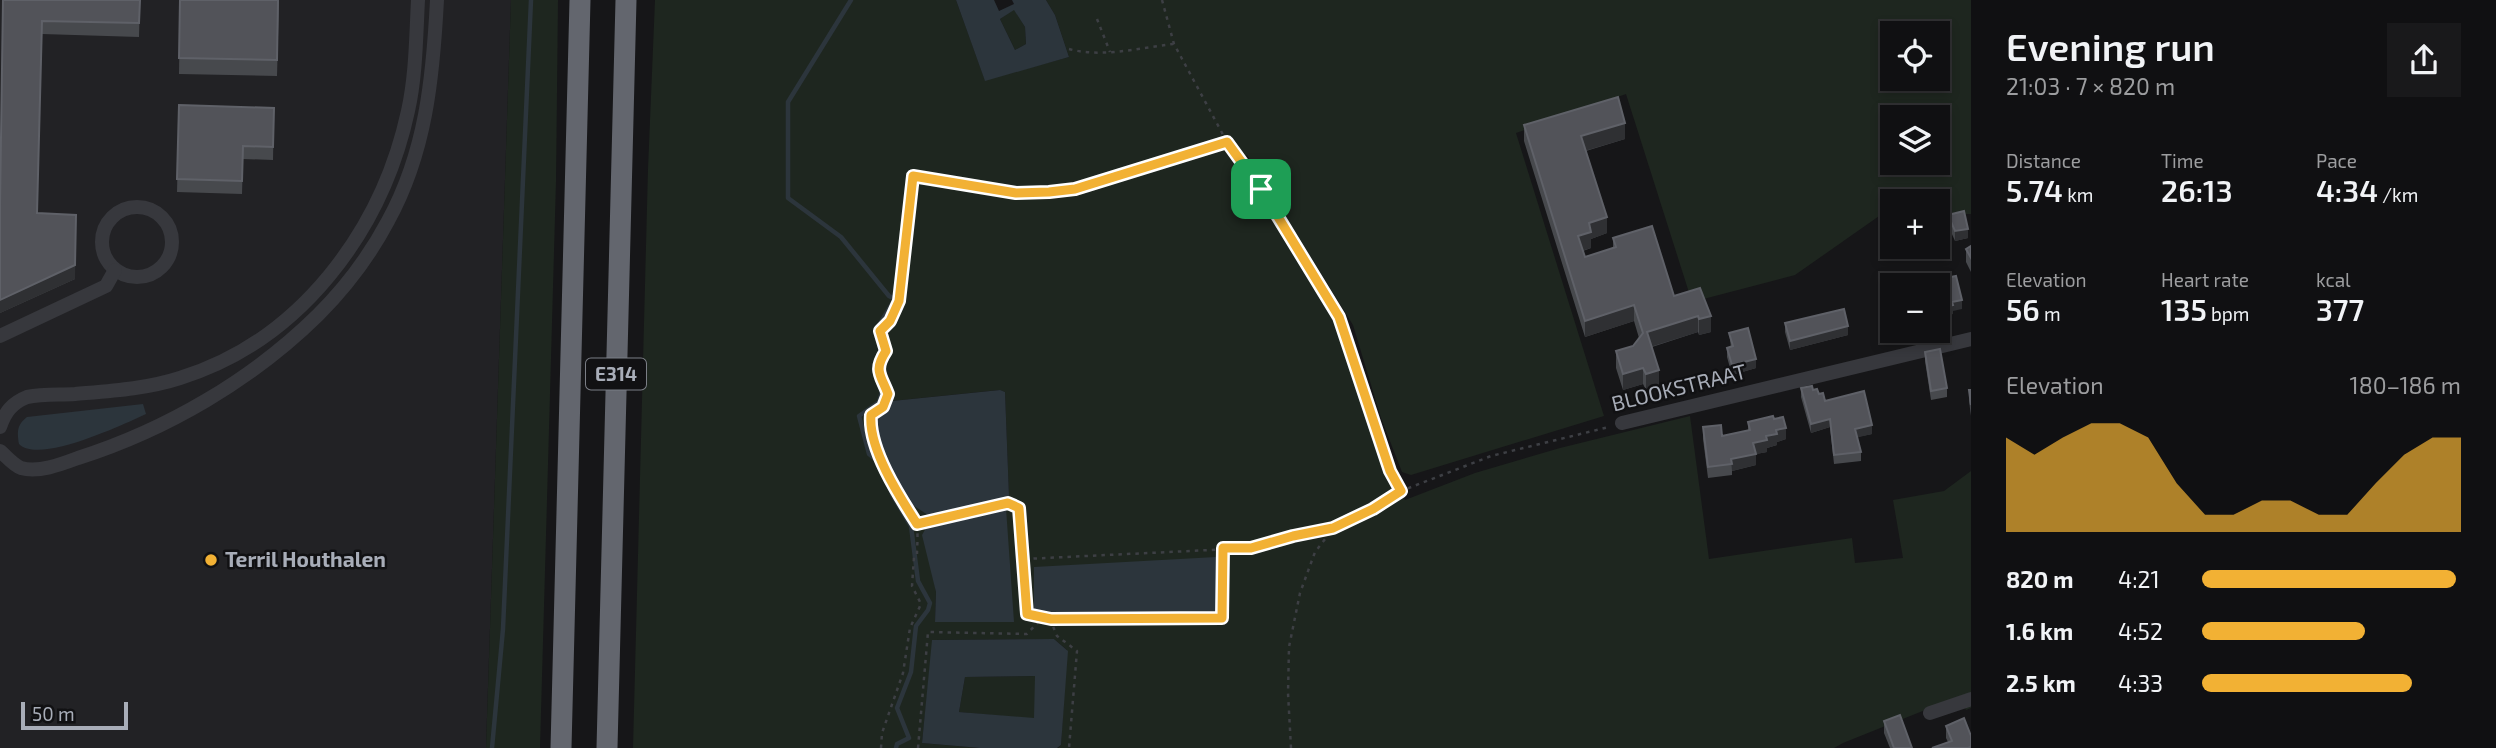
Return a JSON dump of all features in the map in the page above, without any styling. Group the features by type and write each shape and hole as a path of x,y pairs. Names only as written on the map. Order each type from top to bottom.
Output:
{"highway":[{"name":"E314","path":"561,748 580,0"},
{"name":"E314","path":"607,748 626,0"}],"street":[{"path":"0,428 9,408 27,397 137,388 181,378 224,361 285,321 318,289 362,230 395,157 413,85 418,0"},
{"path":"0,451 21,468 38,468 55,466 118,445 184,413 228,386 290,341 318,315 347,283 372,248 404,188 424,127 430,93 437,0"},
{"path":"131,207 154,211 163,218 169,228 170,251 158,270 136,277 115,270 107,261 102,240 104,228 110,218 131,207"},
{"path":"0,336 106,286 115,270"},
{"name":"BLOOKSTRAAT","path":"1622,423 1971,340"},
{"path":"0,446 0,458"},
{"path":"1930,713 1971,699"}],"path":[{"path":"1162,0 1174,44 1227,142 1261,189 1339,317 1390,471 1401,491"},
{"path":"1097,19 1110,52"},
{"path":"1069,49 1083,53 1110,52 1174,44"},
{"path":"881,748 882,733 903,673 910,628 921,604 912,586 917,524 900,496 871,433 871,415 883,407 888,394 878,370 879,362 886,351 880,331 890,321 899,301 913,176 1016,193 1075,189 1227,142"},
{"name":"BLOOKSTRAAT","path":"1025,559 1251,548 1333,528 1373,509 1401,491 1491,456 1622,423"},
{"path":"917,524 1008,503 1019,508 1025,559 1027,614 1051,619 1222,618 1223,548"},
{"path":"1291,748 1289,647 1300,593 1315,552 1333,528"},
{"path":"918,748 928,632 1027,634 1042,618"},
{"path":"1051,619 1057,636 1077,651 1069,748"}],"shaded area":[{"path":"0,0 511,0 486,748 0,748"},
{"path":"511,0 558,0 556,181 540,748 486,748"},
{"path":"655,0 956,0 985,80 1069,57 1055,15 1046,0 1971,0 1971,214 1950,214 1950,189 1880,189 1880,215 1795,275 1692,302 1626,94 1516,133 1604,416 1411,475 1402,472 1381,418 1353,325 1247,155 1239,158 1317,287 1341,336 1383,465 1405,500 1475,473 1560,448 1690,416 1709,559 1852,538 1855,563 1903,558 1893,500 1944,491 1971,471 1971,708 1966,710 1960,696 1834,748 1058,748 1061,745 1067,650 1054,639 933,640 922,743 980,748 633,748","holes":["999,390 1005,392 1009,496 1004,500 908,502 875,432 892,401","1006,509 935,622 936,592 926,528"]},
{"path":"956,0 994,0 999,11 1014,4 1012,0 1046,0 1055,15 1069,57 985,81","holes":["1014,10 1025,27 1026,44 1015,50 1000,19"]},
{"path":"1014,9 1025,27 1026,44 1015,50 1000,19"},
{"path":"1000,390 1005,392 1009,496 956,514 928,515 908,502 895,484 877,438 875,428 880,412 892,401"},
{"path":"143,404 146,414 74,443 42,450 28,449 19,444 18,429 27,417"},
{"path":"1006,508 1014,622 935,622 936,592 922,535 926,528"},
{"path":"1216,557 1217,614 1066,615 1034,610 1034,567"},
{"path":"1054,639 1068,651 1061,745 1057,748 980,748 922,743 932,640","holes":["1035,676 1034,718 959,712 965,677"]},
{"path":"1036,676 1035,719 959,712 965,677"}],"building":[{"path":"3,0 140,0 139,23 42,21 37,213 76,215 75,265 0,300 0,206"},
{"path":"180,0 278,0 277,60 179,58"},
{"path":"1618,97 1625,123 1581,136 1607,217 1589,223 1591,232 1578,236 1585,257 1616,247 1613,238 1652,226 1674,296 1700,288 1711,316 1699,319 1698,316 1647,332 1659,370 1646,374 1643,368 1623,374 1616,351 1633,346 1643,333 1634,305 1585,321 1524,125"},
{"path":"179,105 274,108 273,147 243,146 242,181 177,179"},
{"path":"1964,211 1968,229 1955,231 1950,214"},
{"path":"1956,276 1962,300 1952,302 1953,305 1950,306 1950,277"},
{"path":"1844,309 1848,326 1790,341 1785,323"},
{"path":"1748,328 1756,359 1732,365 1727,348 1733,346 1729,333"},
{"path":"1940,349 1947,388 1931,391 1925,352"},
{"path":"1812,386 1819,394 1823,393 1825,401 1864,391 1872,425 1855,429 1861,452 1834,455 1830,419 1811,424 1801,388"},
{"path":"1773,416 1774,419 1783,417 1786,428 1776,430 1777,434 1766,436 1767,440 1753,443 1756,454 1731,459 1732,464 1708,467 1703,427 1721,425 1722,436 1750,430 1748,422"},
{"path":"1900,715 1912,748 1894,748 1884,721"},
{"path":"1964,718 1971,736 1971,747 1932,748 1952,741 1946,726"}],"waterway":[{"path":"492,748 503,629 531,0"},
{"path":"851,0 788,102 788,198 841,237 889,296 895,299 875,332 882,350 874,370 882,391 879,402 859,416 869,454 884,469 892,494 911,526 918,581 930,603 916,626 911,672 897,708 909,738 897,744 896,748"}],"place":[{"name":"Terril Houthalen","path":"211,560"}],"route":[{"path":"1227,142 1261,189 1339,317 1390,471 1401,491 1373,509 1333,528 1251,548 1223,548 1222,618 1051,619 1027,614 1025,559 1019,508 1008,503 917,524 900,496 871,433 871,415 883,407 888,394 878,370 879,362 886,351 880,331 890,321 899,301 913,176 1016,193 1049,192 1075,189 1227,142"}]}
